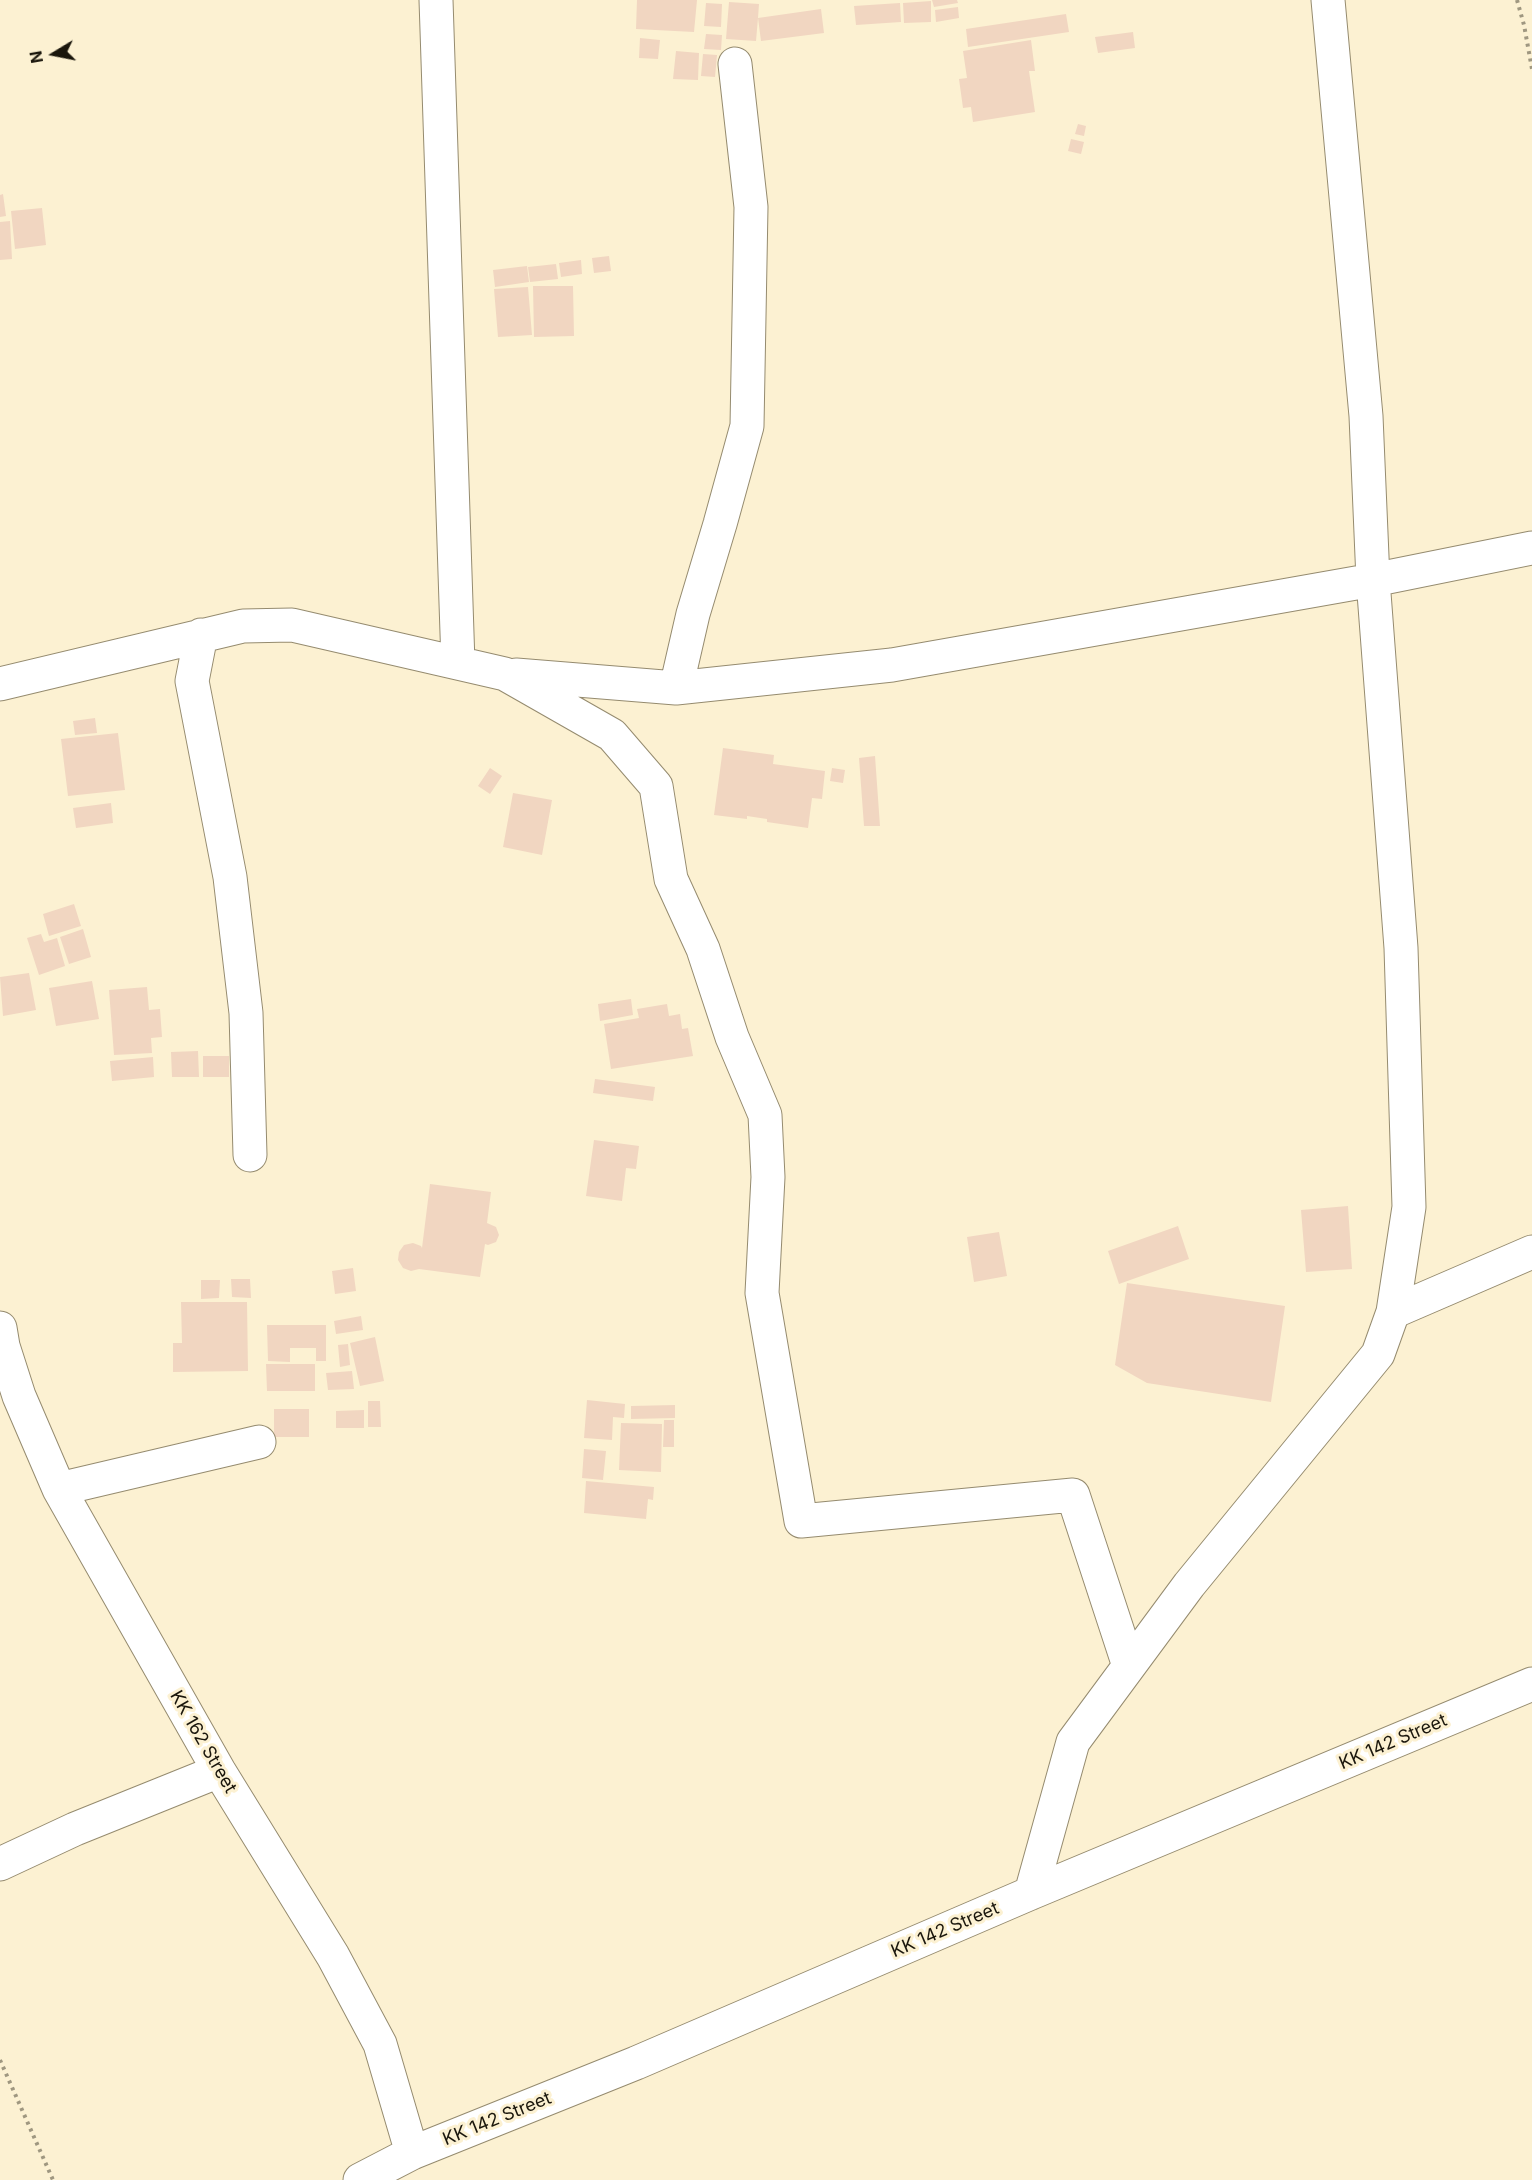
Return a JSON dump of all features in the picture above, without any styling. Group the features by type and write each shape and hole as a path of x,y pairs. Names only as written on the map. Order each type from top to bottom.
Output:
{"street":[{"path":"436,0 458,663"},
{"path":"1031,1893 1073,1742 1197,1576 1378,1354 1393,1312 1409,1207 1401,948 1373,580 1366,416 1328,0"},
{"path":"676,688 693,614 747,426 751,207 735,64"},
{"path":"0,684 243,626 292,625 505,674 676,688 892,665 1373,580 1532,548"},
{"path":"201,635 192,681 230,877 246,1013 250,1155"},
{"path":"505,674 612,735 656,786 671,879 704,949 732,1037 765,1115 768,1177 762,1293 801,1521 1073,1495 1129,1666"},
{"path":"1393,1312 1532,1252"},
{"name":"KK 162 Street","path":"0,1328 18,1396 59,1489 219,1771 333,1956 380,2044 412,2152"},
{"path":"59,1489 259,1442"},
{"name":"KK 142 Street","path":"360,2180 412,2152 636,2063 1031,1893 1532,1684"},
{"path":"0,1864 75,1829 219,1771"}],"path":[{"path":"1517,0 1532,69"},
{"path":"0,2060 52,2180"}],"building":[{"path":"637,0 697,0 694,32 636,29"},
{"path":"932,0 957,0 958,3 934,7"},
{"path":"931,1 931,22 904,23 903,3"},
{"path":"729,2 759,4 756,41 726,39"},
{"path":"706,3 722,4 721,27 704,26"},
{"path":"900,3 901,22 856,25 854,6"},
{"path":"958,7 959,18 936,22 935,10"},
{"path":"821,9 824,33 761,41 758,18"},
{"path":"1066,14 1069,32 968,47 966,29"},
{"path":"1133,32 1135,48 1098,53 1095,37"},
{"path":"706,34 722,35 721,50 704,49"},
{"path":"640,38 660,40 658,59 639,58"},
{"path":"1031,40 1035,71 1029,71 1035,112 973,122 971,107 963,108 959,79 967,78 963,51"},
{"path":"676,51 699,53 698,80 673,79"},
{"path":"703,54 717,55 715,77 701,76"},
{"path":"1078,124 1086,126 1084,136 1075,134"},
{"path":"1071,139 1084,142 1081,154 1068,151"},
{"path":"3,194 6,216 0,217 0,195"},
{"path":"42,208 46,245 15,249 11,211"},
{"path":"10,221 12,259 0,260 0,222"},
{"path":"609,256 611,271 594,273 592,258"},
{"path":"581,260 582,274 561,277 559,263"},
{"path":"556,264 558,279 530,282 528,267"},
{"path":"527,266 529,282 495,287 493,270"},
{"path":"533,286 573,286 574,336 534,337"},
{"path":"528,287 532,335 498,337 494,289"},
{"path":"95,718 97,733 75,735 73,721"},
{"path":"118,733 125,790 68,796 61,739"},
{"path":"723,748 774,755 773,764 825,771 822,799 812,798 808,828 767,822 767,819 747,816 747,819 714,815"},
{"path":"875,756 880,826 864,826 859,758"},
{"path":"490,768 502,776 490,794 478,786"},
{"path":"832,768 845,770 843,783 830,781"},
{"path":"513,793 552,800 542,855 503,847"},
{"path":"111,803 113,823 76,828 73,808"},
{"path":"74,904 81,926 49,936 43,914"},
{"path":"83,929 91,957 69,964 60,937"},
{"path":"41,934 44,942 57,938 65,966 39,975 27,938"},
{"path":"29,973 36,1010 3,1016 0,977"},
{"path":"92,981 99,1019 56,1026 49,988"},
{"path":"147,987 149,1010 160,1009 162,1037 151,1038 152,1053 114,1055 109,990"},
{"path":"631,999 633,1015 600,1021 598,1004"},
{"path":"667,1004 669,1016 680,1014 682,1029 688,1028 693,1056 611,1069 604,1024 639,1018 637,1009"},
{"path":"198,1051 199,1077 172,1077 171,1052"},
{"path":"203,1056 229,1056 229,1077 203,1077"},
{"path":"153,1057 154,1077 112,1081 110,1061"},
{"path":"595,1079 655,1087 653,1101 593,1093"},
{"path":"594,1140 639,1146 636,1169 626,1168 622,1201 586,1196"},
{"path":"430,1184 491,1192 487,1223 496,1227 499,1235 496,1242 485,1244 480,1277 419,1269 411,1271 403,1268 398,1260 399,1252 404,1245 413,1243 422,1248"},
{"path":"1348,1206 1352,1269 1306,1272 1301,1210"},
{"path":"1178,1226 1189,1259 1119,1284 1108,1251"},
{"path":"999,1232 1007,1276 974,1282 967,1237"},
{"path":"353,1268 356,1291 335,1294 332,1271"},
{"path":"231,1279 250,1279 251,1298 232,1297"},
{"path":"201,1280 220,1280 219,1298 201,1299"},
{"path":"1127,1283 1285,1306 1271,1402 1147,1383 1115,1365"},
{"path":"181,1302 247,1302 248,1371 173,1372 173,1343 182,1343"},
{"path":"361,1316 363,1330 336,1334 334,1321"},
{"path":"267,1325 326,1325 326,1361 316,1361 316,1348 290,1348 290,1362 268,1361"},
{"path":"375,1337 384,1381 360,1386 350,1343"},
{"path":"348,1344 350,1365 340,1367 338,1345"},
{"path":"266,1364 315,1364 315,1391 267,1391"},
{"path":"352,1371 354,1389 328,1390 326,1373"},
{"path":"587,1400 625,1404 624,1418 613,1417 612,1440 584,1438"},
{"path":"368,1401 380,1401 381,1427 368,1427"},
{"path":"675,1405 675,1418 631,1419 631,1406"},
{"path":"274,1409 309,1409 309,1437 274,1437"},
{"path":"364,1410 364,1428 336,1428 336,1411"},
{"path":"664,1420 674,1420 674,1447 663,1447"},
{"path":"621,1423 662,1424 661,1472 619,1470"},
{"path":"584,1449 606,1451 603,1480 582,1478"},
{"path":"586,1481 654,1487 653,1500 648,1499 646,1519 584,1513"}]}
